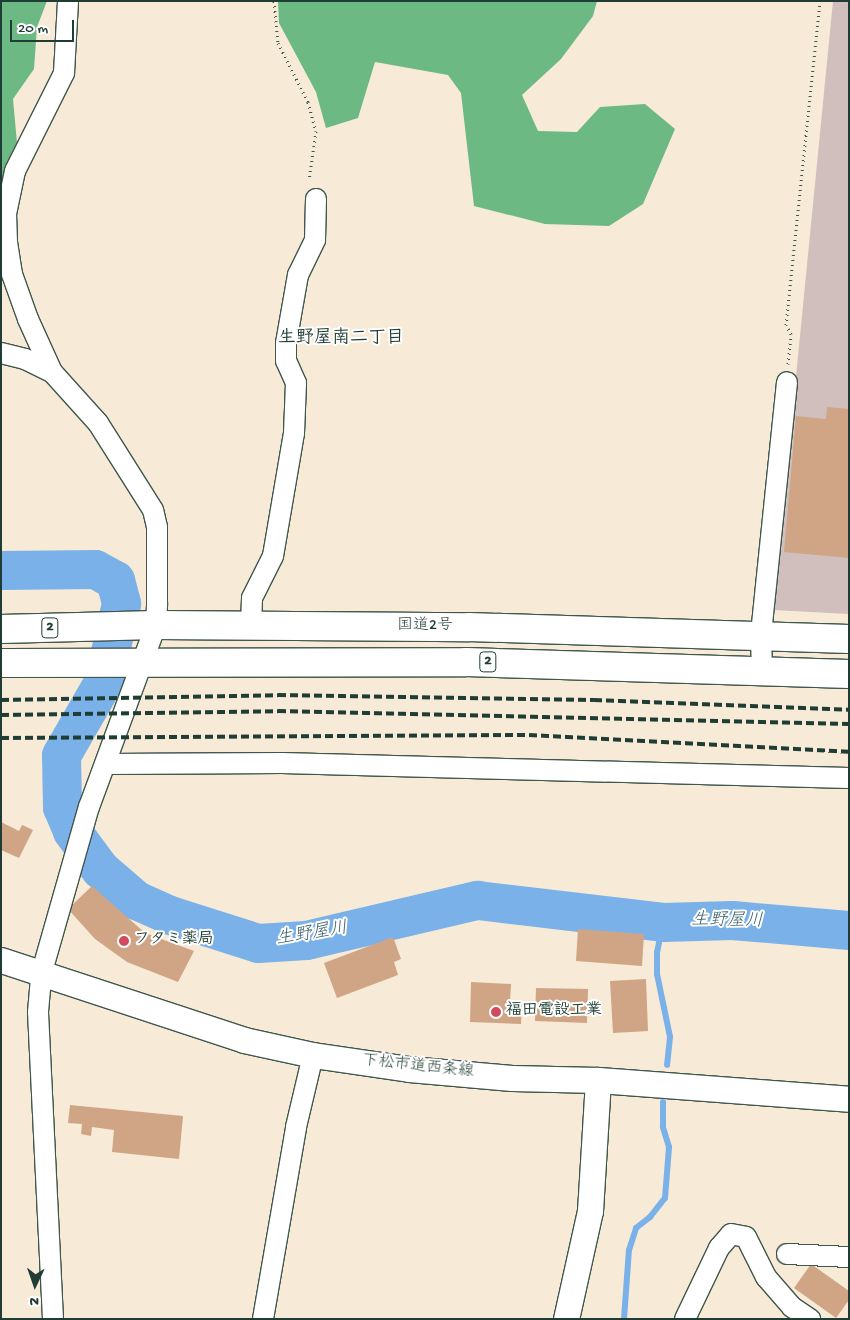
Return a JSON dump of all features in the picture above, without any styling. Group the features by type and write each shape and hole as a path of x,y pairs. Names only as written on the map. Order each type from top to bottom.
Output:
{"highway":[{"name":"国道2号","path":"1,629 145,626 479,627 849,638"},
{"name":"2","path":"1,663 135,661 466,662 762,669 849,674"}],"street":[{"path":"53,1319 38,1012 41,975 76,854 107,764 145,626 157,527 153,510 98,423 52,372 28,319 12,274 6,214 15,171 31,134 56,93 64,72 68,1"},
{"path":"252,627 252,598 273,556 294,433 296,383 286,361 286,343 298,275 315,240 316,199"},
{"path":"1,353 25,359 52,372"},
{"path":"762,669 761,634 787,382"},
{"path":"107,764 292,763 849,778"},
{"name":"下松市道西条線","path":"1,960 41,975 244,1040 313,1055 418,1070 512,1078 598,1080 849,1099"},
{"path":"265,1318 296,1127 313,1055"},
{"path":"566,1319 590,1211 598,1080"},
{"path":"685,1319 719,1248 731,1234 746,1237 766,1277 792,1307 810,1319"},
{"path":"787,1254 849,1257"}],"path":[{"path":"274,1 278,43 308,102 316,131 308,174 316,199"},
{"path":"787,382 791,334 786,324 820,1"}],"shaded area":[{"path":"833,1 849,1 849,614 773,610"}],"green space":[{"path":"1,1 47,1 37,27 34,69 13,99 18,154 1,202"},
{"path":"278,1 597,1 593,16 561,59 522,95 538,131 577,132 600,107 645,104 675,129 643,204 609,226 545,224 474,206 461,93 448,75 375,62 358,118 326,128 316,92 279,23"}],"building":[{"path":"827,407 849,409 849,558 784,552 796,416 826,419"},
{"path":"1,822 19,831 22,825 33,830 19,858 1,850"},
{"path":"92,886 145,933 194,951 178,982 127,962 95,939 68,909"},
{"path":"578,929 644,934 642,966 576,961"},
{"path":"393,937 401,959 394,962 398,975 337,998 324,963"},
{"path":"646,979 648,1031 613,1033 610,981"},
{"name":"福田電設工業","path":"471,982 511,984 510,1002 522,1002 521,1024 470,1022"},
{"path":"536,988 588,989 587,1023 535,1021"},
{"path":"70,1105 183,1116 179,1159 112,1152 114,1130 92,1127 91,1136 81,1134 82,1124 68,1123"},
{"path":"811,1264 849,1291 849,1300 836,1318 794,1288"}],"waterway":[{"name":"生野屋川","path":"1,570 95,569 115,580 121,603 103,682 61,755 62,807 72,831 100,869 136,900 170,915 258,943 306,940 477,900 663,922 732,920 849,930"},
{"path":"663,922 657,952 657,974 670,1037 667,1065"},
{"path":"624,1319 629,1250 636,1228 650,1217 665,1198 669,1147 663,1127 663,1102"}],"railway":[{"path":"1,700 278,695 594,700 849,710"},
{"path":"1,715 278,711 849,724"},
{"path":"1,738 529,735 849,752"}],"place":[{"name":"フタミ薬局","path":"124,941"},
{"name":"福田電設工業","path":"496,1012"}],"district":[{"name":"生野屋南二丁目","path":"341,339"}]}
